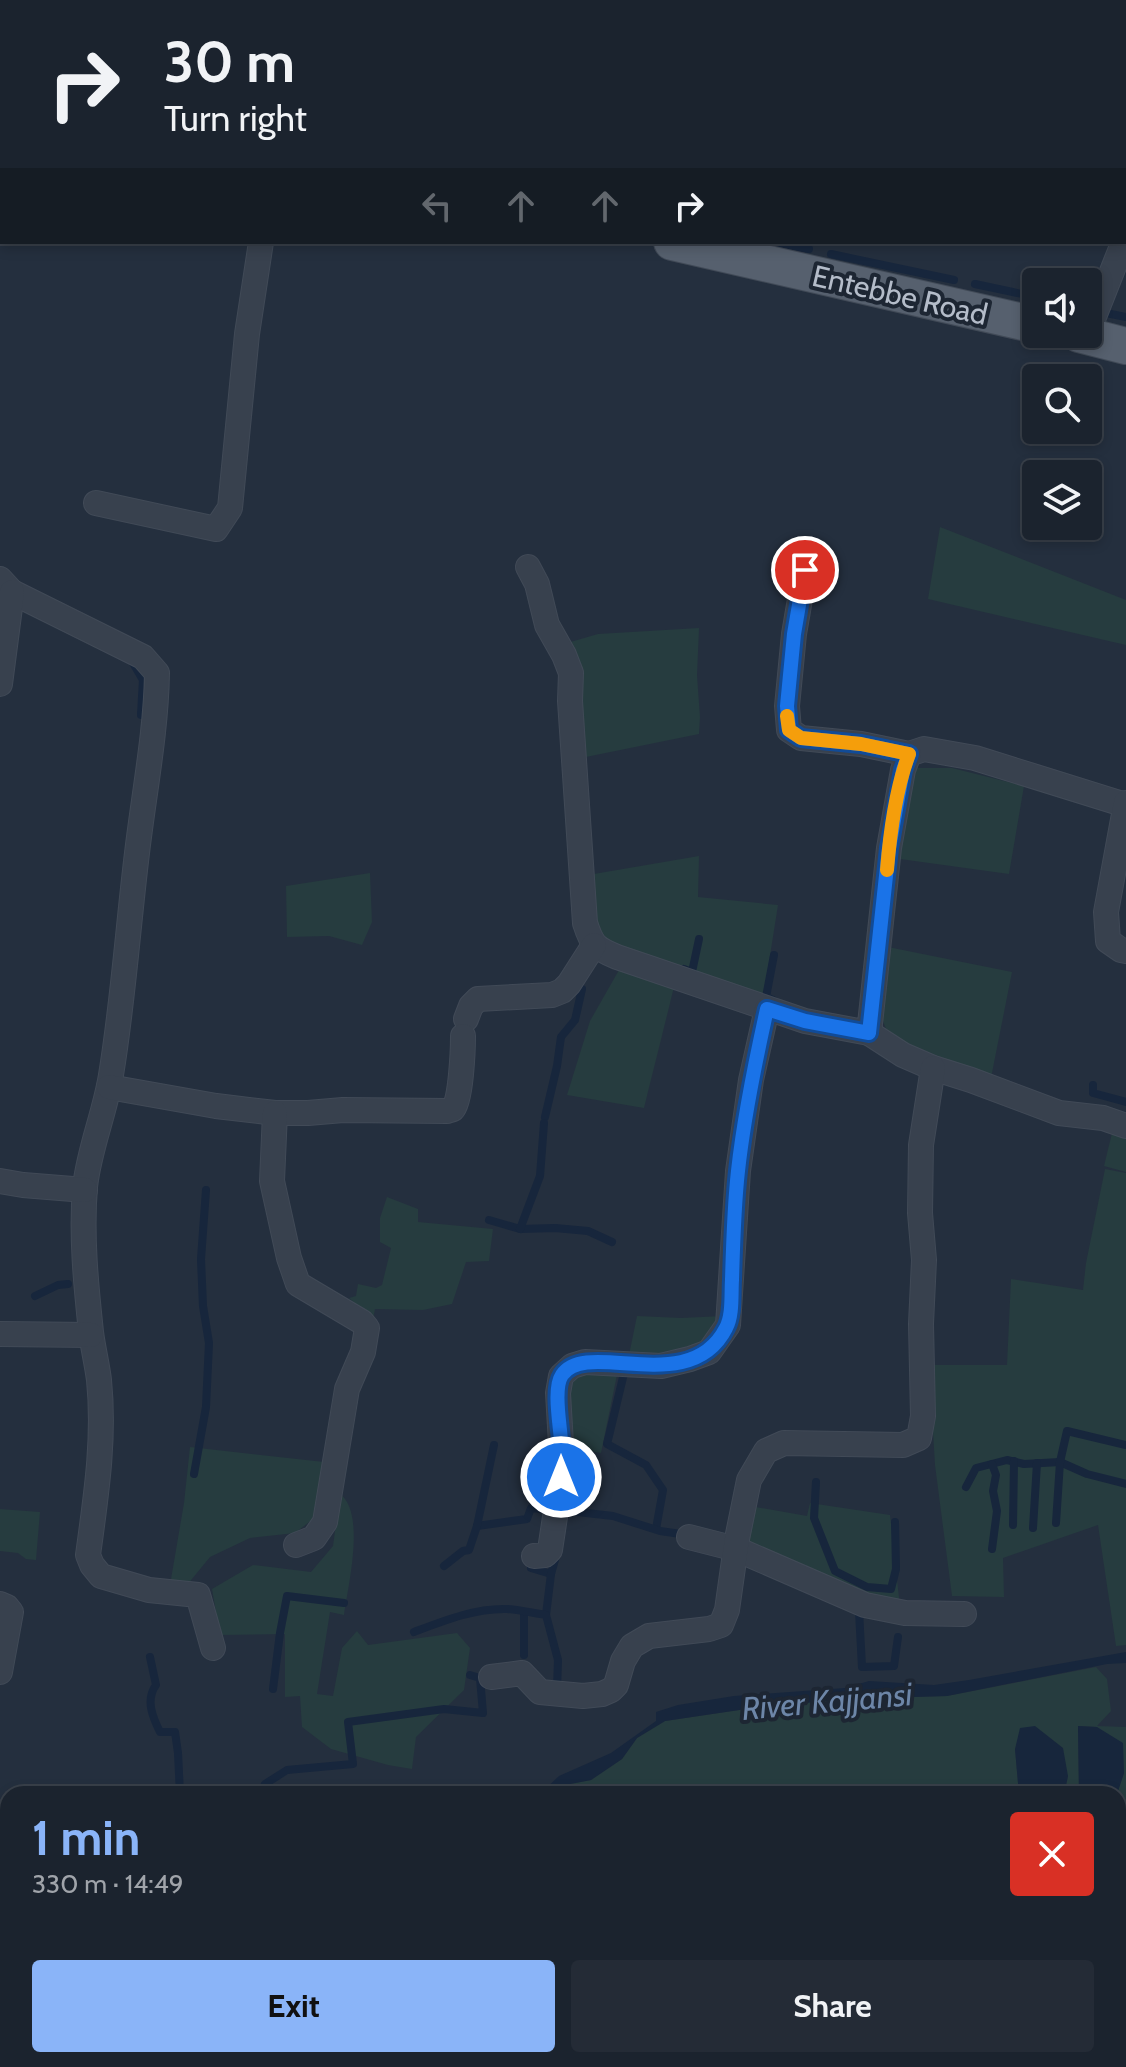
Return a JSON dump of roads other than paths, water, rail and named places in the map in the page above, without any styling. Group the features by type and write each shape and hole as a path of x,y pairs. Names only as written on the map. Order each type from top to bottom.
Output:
{"main road":[{"name":"Entebbe Road","path":"681,244 1022,322"},
{"path":"1102,339 1126,346"}],"street":[{"path":"1126,74 1126,81"},
{"path":"96,503 216,529 230,508 247,334 261,244"},
{"path":"1102,293 1123,244"},
{"path":"528,567 537,584 547,625 571,673 570,701 585,923 594,945 617,957 767,1009 805,1021 869,1033 903,1055 933,1068 1059,1113 1103,1118 1126,1126"},
{"path":"805,570 794,634 787,706 789,730 801,738 861,744 909,754 924,749 975,758 1126,804 1106,912 1108,941 1126,951"},
{"path":"0,684 6,586 143,657 157,673 121,1011 109,1087 90,1155 85,1190 84,1260 91,1335 99,1379 101,1422 100,1467 88,1555 101,1576 149,1590 198,1595 213,1648"},
{"path":"869,1033 889,848 903,770 909,754"},
{"path":"109,1087 275,1113 453,1109 458,1095 464,1027 471,1006 478,999 552,995 562,991 594,945"},
{"path":"534,1556 545,1555 550,1550 559,1498 561,1444 558,1393 561,1376 572,1366 585,1362 661,1366 690,1359 709,1352 728,1325 738,1171 751,1080 767,1009"},
{"path":"491,1677 522,1673 540,1692 557,1694 583,1696 611,1690 632,1646 649,1636 721,1625 727,1610 749,1480 766,1451 784,1443 903,1445 919,1438 923,1416 921,1145 933,1068"},
{"path":"275,1113 272,1181 298,1284 367,1328 363,1352 347,1389 325,1522 314,1538 296,1545"},
{"path":"0,1181 85,1190"},
{"path":"0,1334 91,1335"},
{"path":"689,1537 736,1549 865,1605 905,1613 964,1614"},
{"path":"0,1604 11,1612 0,1672"}],"water":[{"path":"1126,1652 1126,1663 1107,1664 947,1696 842,1699 665,1721 637,1738 622,1759 591,1780 568,1786 548,1786 559,1776 611,1753 656,1721 656,1712 678,1705 734,1696 845,1688 869,1681 934,1685"},
{"path":"1035,1726 1063,1748 1068,1776 1066,1786 1018,1786 1015,1749 1020,1728"},
{"path":"1078,1726 1097,1727 1123,1743 1124,1773 1120,1786 1079,1786"}],"waterway":[{"path":"784,244 809,249"},
{"path":"831,254 954,280"},
{"path":"975,284 1022,294"},
{"path":"1106,313 1126,317"},
{"path":"133,663 143,680 141,715"},
{"path":"684,969 692,972 699,939"},
{"path":"773,1000 766,997 774,955"},
{"path":"545,1117 561,1037 575,1020 582,989"},
{"path":"1093,1085 1093,1093 1126,1102"},
{"path":"520,1229 540,1176 544,1123"},
{"path":"194,1474 206,1407 209,1343 203,1306 201,1259 206,1190"},
{"path":"489,1220 520,1229 588,1231 612,1242"},
{"path":"35,1296 58,1285 68,1284"},
{"path":"625,1369 607,1444 646,1465 663,1490 656,1529"},
{"path":"1056,1523 1060,1462 1067,1431 1126,1445"},
{"path":"444,1566 469,1550 494,1445"},
{"path":"966,1487 976,1468 1007,1460 1024,1464 1060,1462 1087,1474 1126,1484"},
{"path":"1013,1525 1014,1461"},
{"path":"1033,1528 1037,1463"},
{"path":"992,1464 996,1475 993,1491 997,1511 992,1549"},
{"path":"816,1482 814,1518 835,1571 867,1587 891,1589 896,1569 895,1522"},
{"path":"477,1526 527,1519 531,1508 553,1510"},
{"path":"560,1510 613,1516 660,1531 688,1535"},
{"path":"546,1615 557,1553"},
{"path":"531,1568 551,1574"},
{"path":"273,1689 287,1596 344,1603"},
{"path":"414,1632 483,1611 507,1609 546,1615 558,1660 557,1689"},
{"name":"River Kajjansi","path":"859,1611 862,1667 894,1666 898,1637"},
{"path":"524,1612 524,1655"},
{"path":"150,1657 156,1685 151,1697 151,1709 160,1732 175,1732 180,1786"},
{"path":"265,1784 287,1770 353,1764 348,1722 444,1709 483,1713 480,1678 470,1675"}]}
